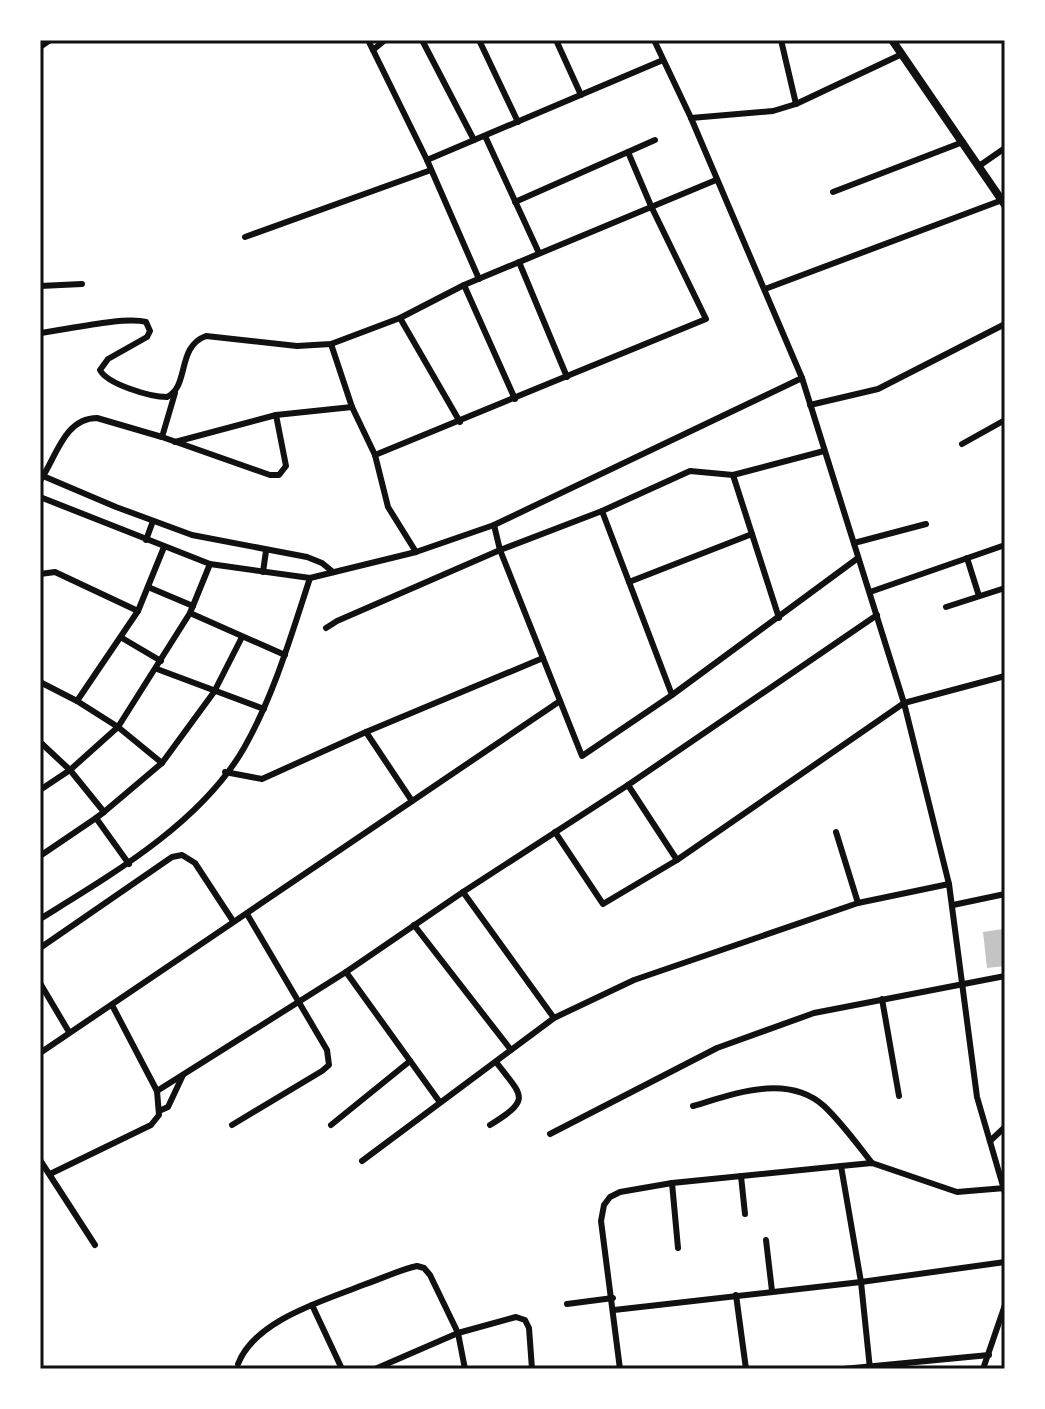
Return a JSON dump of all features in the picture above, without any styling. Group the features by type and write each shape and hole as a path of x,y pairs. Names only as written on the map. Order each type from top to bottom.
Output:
{"street":[{"path":"40,47 50,40"},
{"path":"368,40 427,160 479,279"},
{"path":"373,50 385,40"},
{"path":"422,40 474,140"},
{"path":"479,40 518,122"},
{"path":"556,40 581,95"},
{"path":"620,1369 601,1221 604,1205 610,1197 620,1192 672,1183 872,1163 957,1192 1005,1190 977,1097 953,905 904,703 802,378 691,118 654,40"},
{"path":"781,40 796,104"},
{"path":"765,289 1004,201 892,40"},
{"path":"691,118 773,111 796,104 900,55"},
{"path":"427,160 663,60"},
{"path":"485,136 539,253"},
{"path":"515,202 655,140"},
{"path":"833,192 963,142"},
{"path":"979,166 1005,148"},
{"path":"375,455 706,319 628,152"},
{"path":"245,237 431,170"},
{"path":"162,437 190,347 206,336 297,346 331,344 400,318 464,285 716,180"},
{"path":"519,262 567,377"},
{"path":"40,286 82,284"},
{"path":"464,285 515,399"},
{"path":"400,318 460,422"},
{"path":"40,333 141,320 146,322 150,331 147,337 108,359 101,373 111,382 161,397 175,393"},
{"path":"810,405 878,389 1005,324"},
{"path":"331,344 352,407 375,455 388,507 416,552"},
{"path":"276,415 286,466 279,475 270,475 162,437 97,418 87,418 69,430 41,479 113,516 146,540 210,564 264,569 310,578 416,552 494,525 802,378"},
{"path":"175,442 276,415 352,407"},
{"path":"962,444 1005,420"},
{"path":"326,628 500,550 602,511 690,471 733,475 824,451"},
{"path":"733,475 779,618"},
{"path":"40,497 266,553 315,559 333,572"},
{"path":"602,511 672,695"},
{"path":"854,543 926,524"},
{"path":"146,540 151,525"},
{"path":"494,525 500,550 582,756 672,695 858,558"},
{"path":"629,582 752,534"},
{"path":"870,592 1005,545"},
{"path":"77,701 138,611 164,547"},
{"path":"264,569 266,553"},
{"path":"967,558 979,596"},
{"path":"40,790 70,770 118,727 192,609 210,564"},
{"path":"40,574 55,572 138,611"},
{"path":"40,919 129,864 184,818 242,751 264,709 310,578"},
{"path":"148,587 242,637 285,655"},
{"path":"946,607 1005,588"},
{"path":"157,1091 301,1002 877,615"},
{"path":"40,856 104,812 162,763 214,692 242,637"},
{"path":"122,638 161,661"},
{"path":"225,772 262,779 543,658"},
{"path":"157,669 264,709"},
{"path":"555,832 603,904 677,860 904,703 1005,676"},
{"path":"40,682 118,727 162,763"},
{"path":"40,1053 560,701"},
{"path":"366,732 412,801"},
{"path":"40,742 70,770 104,812"},
{"path":"628,785 677,860"},
{"path":"96,818 129,864"},
{"path":"836,832 858,903"},
{"path":"40,948 172,857 182,855 195,863 233,921"},
{"path":"362,1161 554,1018 634,980 858,903 949,884"},
{"path":"463,892 554,1018"},
{"path":"953,905 1005,894"},
{"path":"232,1125 329,1065 327,1050 301,1002 247,914"},
{"path":"414,925 511,1050"},
{"path":"346,972 439,1101"},
{"path":"550,1134 717,1048 814,1013 1005,976"},
{"path":"40,983 69,1032"},
{"path":"882,999 899,1096"},
{"path":"50,1174 151,1125 159,1111 157,1091 112,1005"},
{"path":"331,1125 410,1061"},
{"path":"490,1125 515,1109 520,1101 518,1090 496,1062"},
{"path":"159,1111 168,1107 184,1074"},
{"path":"693,1106 749,1090 796,1091 823,1105 872,1163"},
{"path":"990,1141 1005,1127"},
{"path":"40,1160 95,1245"},
{"path":"841,1166 861,1282 869,1367"},
{"path":"741,1176 745,1214"},
{"path":"672,1183 678,1248"},
{"path":"766,1240 772,1291"},
{"path":"614,1310 1005,1262"},
{"path":"238,1364 244,1350 263,1333 312,1305 417,1266 430,1275 458,1333 465,1369"},
{"path":"736,1295 746,1369"},
{"path":"567,1304 613,1298"},
{"path":"312,1305 342,1369"},
{"path":"983,1369 1005,1305"},
{"path":"375,1369 458,1333 521,1318 529,1328 532,1369"},
{"path":"843,1369 989,1355"}],"building":[{"path":"1003,929 1005,966 987,968 983,932"}]}
